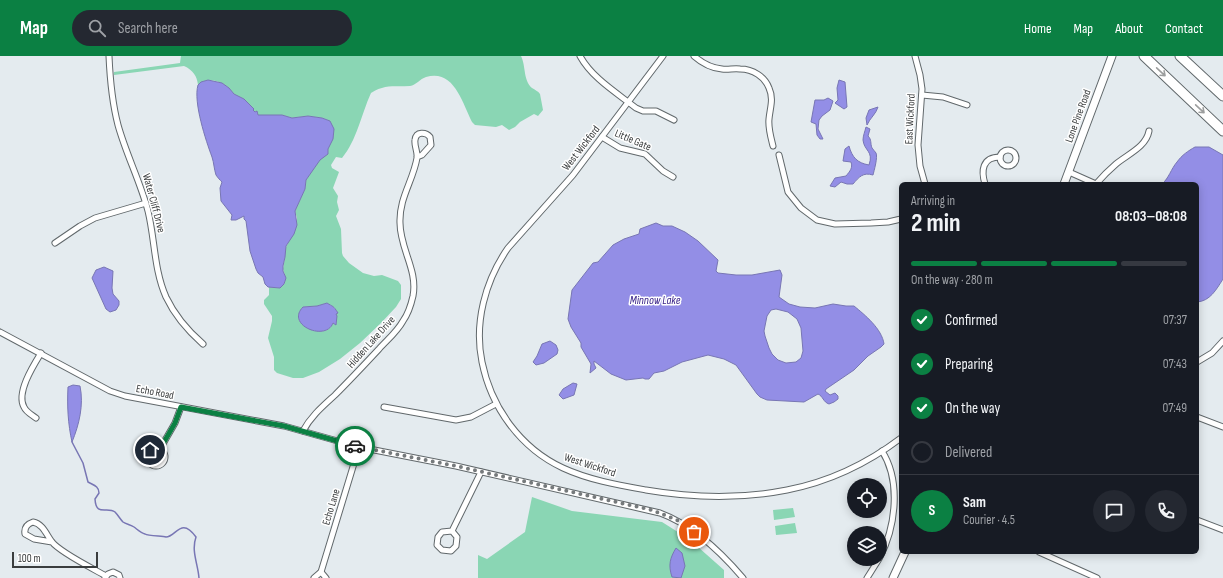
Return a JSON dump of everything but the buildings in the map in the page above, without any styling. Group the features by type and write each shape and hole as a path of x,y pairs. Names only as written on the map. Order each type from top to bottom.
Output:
{"highway":[{"path":"1144,56 1223,131"},
{"path":"1180,56 1223,96"}],"street":[{"name":"Water Cliff Drive","path":"110,56 112,94 116,118 146,203 158,275 166,296 179,320 203,344"},
{"path":"580,56 598,78 628,102 640,110 656,111 674,120"},
{"path":"628,102 662,56"},
{"path":"694,56 703,63 714,67 727,69 740,68 751,71 764,80 770,89 771,95 769,122 774,146"},
{"name":"East Wickford","path":"915,56 920,75 922,95 918,145 920,166 924,182"},
{"name":"Lone Pine Road","path":"1065,182 1112,56"},
{"path":"922,95 943,97 967,105"},
{"name":"West Wickford","path":"628,102 566,183 508,248 490,281 481,312 479,329 480,348 486,381 496,404 507,422 535,451 553,463 589,478 627,487 704,496 756,495 788,490 813,483 856,465 882,451 899,439"},
{"path":"1098,182 1115,165 1140,147 1146,140 1149,131"},
{"name":"Hidden Lake Drive","path":"303,431 310,418 336,394 398,329 407,314 413,297 414,280 411,266 402,242 400,218 402,202 417,157 415,142 416,136 421,133 426,134 430,137 431,145 422,155 417,157"},
{"name":"Little Gate","path":"602,137 620,148 645,154 663,171 673,177"},
{"path":"779,155 788,192 801,208 817,220 835,224 871,224 899,219"},
{"path":"985,182 983,176 984,168 989,160 1000,157"},
{"path":"1069,172 1092,182"},
{"path":"55,243 95,218 146,203"},
{"name":"Echo Road","path":"0,332 116,394 260,421 303,431 359,447 481,472 652,510 668,516 686,526 715,548 743,578"},
{"path":"1199,361 1212,353 1223,341"},
{"path":"36,418 23,406 22,396 28,376 40,353"},
{"path":"384,407 456,420 471,417 496,404"},
{"path":"160,449 175,423 181,407"},
{"path":"1199,418 1223,427"},
{"name":"Echo Lane","path":"322,572 359,447"},
{"path":"882,451 890,470 894,492 891,525 887,538"},
{"path":"452,531 481,472"},
{"path":"1199,521 1223,530"},
{"path":"52,542 29,537 26,534 25,528 27,524 33,522 39,524 52,542 105,577 110,573 115,572 120,578"},
{"path":"452,531 457,537 456,546 451,551 442,550 437,545 438,537 442,532 452,531"},
{"path":"893,578 904,554"},
{"path":"1043,554 1097,578"},
{"path":"867,578 874,566"},
{"path":"314,578 322,572 326,578"}],"green space":[{"path":"181,56 521,56 527,81 532,88 540,94 543,110 538,116 534,114 509,130 502,125 496,127 475,125 472,122 456,89 444,78 436,76 426,77 410,86 385,87 371,93 347,151 342,158 336,157 331,165 332,168 339,172 333,188 338,196 337,202 339,210 336,216 341,229 343,256 349,263 363,273 374,276 382,275 398,281 401,285 401,299 396,307 381,323 340,359 319,372 303,378 293,378 277,373 274,370 274,357 268,338 272,316 264,304 264,300 269,295 269,287 280,288 285,283 283,269 285,249 295,230 297,218 295,211 305,189 306,180 320,159 327,155 334,134 330,121 308,116 292,118 282,115 258,115 257,112 253,110 244,99 234,94 222,83 209,80 201,82 198,85 194,74 190,69 184,66 114,75 114,72 180,63","holes":["327,303 334,308 337,313 336,325 333,323 330,328 326,330 316,331 306,327 299,320 303,307 317,306"]},
{"path":"532,497 572,511 662,522 689,539 724,570 724,578 478,578 478,555 487,559 525,532"},
{"path":"793,508 795,517 774,520 773,510"},
{"path":"795,523 797,533 776,535 775,526"}],"water":[{"path":"208,80 222,83 234,94 244,99 255,112 257,111 258,115 282,115 292,118 308,116 322,118 330,121 334,129 333,139 328,149 328,154 320,160 306,180 305,189 295,211 297,225 294,234 286,246 283,271 286,278 284,284 280,288 268,287 265,284 263,277 256,269 250,251 244,216 236,220 231,220 232,215 221,201 220,188 222,182 216,175 197,101 198,85 201,82"},
{"path":"839,80 845,82 847,107 844,109 835,103 838,100 837,88"},
{"path":"828,98 833,101 830,110 819,120 818,129 823,139 820,139 817,135 816,124 811,122 815,100 824,100"},
{"path":"878,107 867,125 866,118 869,110"},
{"path":"866,127 870,129 868,136 872,148 876,152 876,164 873,175 866,174 859,177 853,184 841,182 835,187 830,186 835,178 846,176 851,169 851,162 843,161 845,149 849,146 858,161 869,165 870,154 865,147 863,140"},
{"path":"1195,147 1209,147 1223,155 1223,279 1215,291 1206,300 1199,302 1199,182 1164,182 1185,153"},
{"name":"Minnow Lake","path":"656,223 663,226 672,226 685,232 698,241 718,260 716,271 718,273 752,275 780,270 782,275 779,297 789,304 800,307 815,308 833,304 854,306 877,328 883,338 884,344 868,356 854,370 826,389 825,391 830,395 835,393 838,396 838,399 829,404 825,402 818,394 804,402 767,400 757,394 736,365 724,359 708,355 682,362 664,371 654,373 649,379 643,378 626,380 611,374 594,361 596,368 590,373 591,364 568,319 572,290 593,263 598,262 613,245 624,239 639,234 640,229","holes":["776,309 788,312 797,319 801,328 803,351 801,358 796,362 786,363 778,360 772,354 764,331 767,316 771,310"]},
{"path":"104,267 113,271 113,294 119,301 119,305 116,310 110,312 106,309 92,278 96,270"},
{"path":"327,303 334,307 338,313 336,314 336,325 333,323 329,329 316,331 309,329 299,320 299,314 303,307 317,306"},
{"path":"550,341 556,345 558,350 557,354 544,363 536,365 533,362 542,344"},
{"path":"573,383 577,384 574,395 563,399 559,395 563,389"},
{"path":"73,385 80,386 81,408 79,422 72,442 69,422 68,387"},
{"path":"676,548 682,553 685,566 681,578 672,577 670,569 671,558"}],"waterway":[{"path":"72,442 83,463 88,482 95,486 99,491 95,499 97,508 102,510 112,510 123,522 133,526 147,535 166,537 183,528 191,531 196,537 194,552 199,578"}],"way so far":[{"path":"355,446 456,466 652,510 677,520 694,532"}],"route":[{"path":"150,450 155,448 160,449 175,423 181,407 284,426 355,446"}]}
